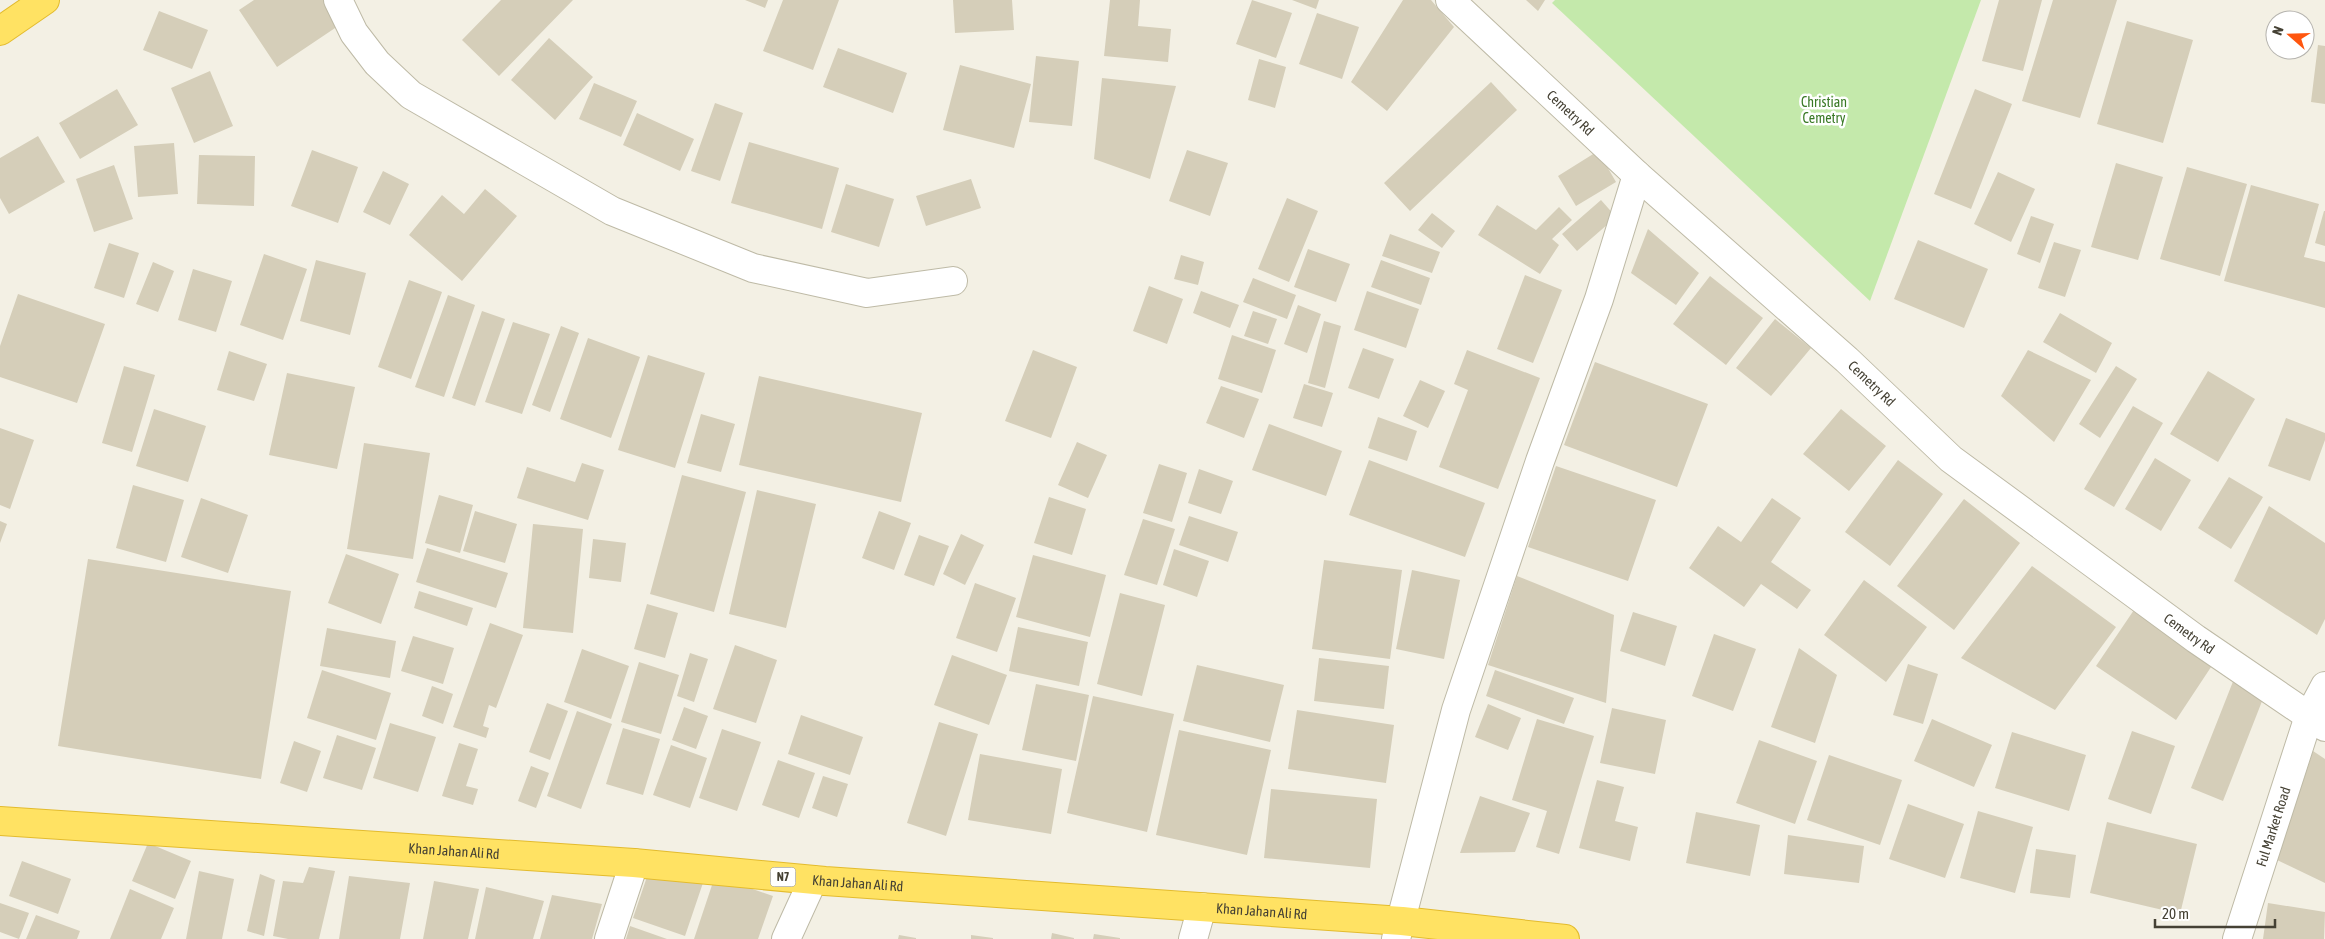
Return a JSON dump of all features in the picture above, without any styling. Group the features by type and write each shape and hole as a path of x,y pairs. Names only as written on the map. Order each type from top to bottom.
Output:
{"highway":[{"path":"0,31 45,0"},
{"name":"Khan Jahan Ali Rd","path":"0,821 634,863 813,880 1202,907 1399,930 1565,939"}],"street":[{"path":"338,0 354,33 377,63 411,95 612,211 753,268 866,293 953,281"},
{"name":"Cemetry Rd","path":"1450,0 1637,175 1847,360 1952,459 2196,639 2317,722"},
{"path":"1399,930 1456,710 1537,470 1599,299 1637,175"},
{"name":"Ful Market Road","path":"2238,939 2317,722 2325,686"},
{"path":"609,939 634,863"},
{"path":"786,939 813,880"},
{"path":"1193,939 1202,907"}],"green space":[{"name":"Christian Cemetry","path":"1555,0 1981,0 1870,301 1552,3"}],"building":[{"path":"254,0 334,0 347,20 277,67 239,10"},
{"path":"501,0 573,0 499,76 462,40"},
{"path":"745,0 768,0 765,8"},
{"path":"783,0 839,0 813,70 763,51"},
{"path":"953,0 1012,0 1014,30 955,33"},
{"path":"1110,0 1140,0 1138,26 1171,29 1168,62 1104,56"},
{"path":"1252,0 1292,13 1276,58 1236,44"},
{"path":"1292,0 1319,0 1316,9"},
{"path":"1403,0 1431,0 1454,27 1387,111 1351,82"},
{"path":"1526,0 1545,0 1538,11"},
{"path":"1999,0 2042,0 2023,71 1982,61"},
{"path":"2053,0 2117,0 2080,118 2022,101"},
{"path":"159,11 208,30 192,69 143,50"},
{"path":"1317,13 1359,27 1342,79 1299,64"},
{"path":"2127,21 2193,40 2163,143 2097,124"},
{"path":"549,38 593,77 555,120 511,80"},
{"path":"2318,45 2325,46 2325,104 2311,102"},
{"path":"838,48 907,73 893,113 823,87"},
{"path":"1036,56 1079,61 1072,126 1029,122"},
{"path":"1259,59 1286,67 1275,108 1248,100"},
{"path":"960,65 1031,84 1014,148 943,130"},
{"path":"210,71 233,126 194,143 171,88"},
{"path":"1102,78 1176,86 1150,179 1094,159"},
{"path":"1491,82 1517,110 1410,211 1384,183"},
{"path":"594,83 637,101 621,137 579,119"},
{"path":"117,89 138,125 80,159 59,123"},
{"path":"1975,89 2012,104 1971,209 1934,194"},
{"path":"715,103 743,113 720,181 691,171"},
{"path":"637,113 694,139 680,171 623,145"},
{"path":"38,136 65,182 9,214 0,198 0,158"},
{"path":"749,142 839,168 822,229 731,203"},
{"path":"174,143 178,194 138,197 134,146"},
{"path":"312,150 358,167 338,223 291,206"},
{"path":"1187,150 1228,163 1210,216 1169,201"},
{"path":"1598,151 1616,182 1576,206 1558,176"},
{"path":"199,155 255,156 254,206 197,204"},
{"path":"2116,163 2163,177 2138,260 2091,247"},
{"path":"114,165 133,219 94,232 76,179"},
{"path":"2187,167 2247,184 2220,276 2160,259"},
{"path":"383,171 409,184 390,225 363,212"},
{"path":"1998,172 2035,189 2011,242 1974,224"},
{"path":"971,179 981,208 926,226 916,196"},
{"path":"846,184 894,199 879,247 831,232"},
{"path":"2251,185 2319,204 2304,257 2325,262 2325,308 2224,281"},
{"path":"485,189 517,216 462,281 409,235 442,195 464,214"},
{"path":"1287,198 1318,211 1289,282 1258,269"},
{"path":"1601,200 1616,217 1577,251 1562,234"},
{"path":"1497,205 1536,230 1559,207 1572,220 1552,239 1559,245 1540,274 1478,235"},
{"path":"2325,211 2325,246 2315,243"},
{"path":"1432,213 1455,231 1442,248 1418,230"},
{"path":"2031,216 2054,224 2040,263 2017,254"},
{"path":"1648,229 1699,273 1676,305 1631,273"},
{"path":"1390,234 1440,252 1432,273 1382,256"},
{"path":"1918,240 1988,269 1964,328 1894,299"},
{"path":"2054,242 2081,250 2065,297 2038,288"},
{"path":"109,243 139,253 124,298 94,288"},
{"path":"1308,249 1350,264 1336,302 1294,287"},
{"path":"264,254 307,269 283,340 240,325"},
{"path":"1181,255 1204,262 1198,285 1174,279"},
{"path":"316,260 366,273 350,335 300,321"},
{"path":"1381,260 1430,278 1421,305 1371,287"},
{"path":"153,262 174,271 158,312 136,304"},
{"path":"193,269 232,281 216,332 178,320"},
{"path":"1525,275 1562,290 1533,363 1497,349"},
{"path":"1710,276 1763,318 1726,365 1673,324"},
{"path":"1253,278 1296,295 1287,319 1243,302"},
{"path":"409,280 442,292 411,379 378,367"},
{"path":"1149,286 1183,299 1167,344 1133,331"},
{"path":"1201,291 1239,305 1230,328 1193,313"},
{"path":"1367,291 1419,309 1406,348 1354,330"},
{"path":"18,294 105,324 77,403 0,377 0,346"},
{"path":"448,295 475,305 444,397 415,387"},
{"path":"1298,305 1321,314 1307,353 1284,344"},
{"path":"482,311 505,319 475,406 452,398"},
{"path":"1253,311 1277,319 1268,344 1244,336"},
{"path":"2060,313 2112,343 2096,373 2043,342"},
{"path":"1775,319 1811,348 1771,396 1736,368"},
{"path":"1324,321 1341,326 1325,388 1308,383"},
{"path":"513,322 550,334 522,414 485,402"},
{"path":"561,326 579,333 550,412 532,405"},
{"path":"1232,335 1276,350 1262,393 1218,379"},
{"path":"588,338 640,357 611,438 560,419"},
{"path":"1363,348 1394,359 1379,399 1348,388"},
{"path":"1033,350 1077,367 1051,438 1005,421"},
{"path":"1467,350 1540,378 1498,489 1439,467 1468,390 1454,384"},
{"path":"2028,350 2091,380 2054,442 2001,396"},
{"path":"229,351 267,364 254,401 217,390"},
{"path":"648,355 705,373 675,468 618,450"},
{"path":"1595,362 1708,404 1677,487 1564,445"},
{"path":"124,366 155,375 132,452 102,443"},
{"path":"2116,366 2137,379 2100,438 2079,424"},
{"path":"2208,371 2255,399 2218,462 2170,434"},
{"path":"287,373 355,387 337,469 269,455"},
{"path":"759,376 922,413 901,502 739,465"},
{"path":"1420,380 1445,391 1428,428 1403,416"},
{"path":"1304,384 1333,393 1322,427 1293,418"},
{"path":"1221,386 1259,399 1244,438 1206,423"},
{"path":"2133,406 2163,423 2114,507 2084,489"},
{"path":"154,409 206,426 188,482 136,466"},
{"path":"1841,409 1886,446 1849,491 1803,454"},
{"path":"701,414 735,424 721,472 687,463"},
{"path":"1378,417 1417,431 1407,461 1368,448"},
{"path":"2286,418 2325,433 2325,440 2310,481 2268,466"},
{"path":"1269,424 1342,451 1326,496 1252,470"},
{"path":"0,428 34,440 10,509 0,505"},
{"path":"1077,442 1107,455 1088,498 1058,485"},
{"path":"364,443 430,453 413,559 347,549"},
{"path":"2155,458 2191,480 2161,531 2125,509"},
{"path":"1369,460 1485,503 1465,557 1349,515"},
{"path":"1898,460 1943,494 1890,566 1845,532"},
{"path":"582,463 604,470 588,520 517,498 527,467 575,482"},
{"path":"1159,464 1187,473 1172,522 1143,513"},
{"path":"1556,466 1656,500 1628,581 1528,547"},
{"path":"1199,469 1233,481 1221,514 1188,503"},
{"path":"682,475 746,492 714,612 650,594"},
{"path":"2229,477 2263,497 2231,549 2198,528"},
{"path":"133,485 184,500 166,562 116,548"},
{"path":"757,490 816,504 786,628 729,614"},
{"path":"439,495 473,505 460,553 425,543"},
{"path":"1049,497 1086,509 1072,555 1034,543"},
{"path":"201,498 248,515 228,573 181,557"},
{"path":"1772,498 1801,518 1771,562 1811,590 1797,609 1761,584 1744,607 1689,568 1718,526 1741,542"},
{"path":"1964,499 2020,543 1954,630 1897,586"},
{"path":"2269,506 2325,543 2325,619 2317,635 2234,581"},
{"path":"475,511 517,524 505,563 463,551"},
{"path":"879,511 911,523 894,570 862,558"},
{"path":"1189,516 1238,532 1228,562 1179,545"},
{"path":"1143,519 1175,529 1157,585 1124,575"},
{"path":"0,521 7,524 0,543"},
{"path":"533,524 583,529 573,633 523,628"},
{"path":"961,534 984,545 965,585 943,574"},
{"path":"919,535 949,546 934,586 904,575"},
{"path":"593,539 626,543 621,582 589,578"},
{"path":"427,548 508,573 496,608 416,582"},
{"path":"1174,549 1209,561 1197,597 1163,585"},
{"path":"346,554 399,574 381,624 328,603"},
{"path":"1033,555 1106,575 1090,637 1016,617"},
{"path":"88,559 291,591 261,779 58,746"},
{"path":"1324,560 1402,570 1390,659 1312,649"},
{"path":"2032,566 2116,627 2055,710 1961,658"},
{"path":"1412,570 1460,580 1444,659 1396,649"},
{"path":"1517,576 1614,615 1606,703 1488,665"},
{"path":"1864,580 1927,627 1886,682 1824,635"},
{"path":"975,583 1016,598 997,652 956,638"},
{"path":"419,591 473,608 467,626 414,608"},
{"path":"1120,593 1165,605 1142,696 1097,684"},
{"path":"647,604 678,613 665,658 634,649"},
{"path":"2136,607 2215,661 2176,720 2096,666"},
{"path":"1633,612 1677,626 1665,666 1620,651"},
{"path":"490,623 523,635 496,708 489,705 483,726 489,728 486,738 453,727"},
{"path":"1018,627 1088,642 1079,686 1009,671"},
{"path":"327,628 396,641 390,678 320,666"},
{"path":"1714,634 1756,649 1733,711 1692,696"},
{"path":"413,636 454,648 443,684 401,671"},
{"path":"735,645 777,660 756,723 713,709"},
{"path":"1799,648 1837,675 1815,743 1771,727"},
{"path":"582,649 629,666 611,719 564,702"},
{"path":"690,653 708,659 694,702 677,696"},
{"path":"952,655 1007,675 989,725 934,705"},
{"path":"1319,658 1389,666 1384,709 1314,701"},
{"path":"639,662 679,675 661,734 621,722"},
{"path":"1908,664 1938,674 1923,724 1893,715"},
{"path":"1197,665 1284,685 1270,742 1183,721"},
{"path":"322,670 391,693 376,740 307,718"},
{"path":"1495,670 1574,698 1564,724 1486,696"},
{"path":"2234,679 2266,691 2223,801 2191,788"},
{"path":"1036,684 1089,695 1076,761 1022,750"},
{"path":"432,686 453,694 443,724 422,716"},
{"path":"1093,696 1174,714 1147,832 1067,813"},
{"path":"547,703 568,711 550,760 529,752"},
{"path":"1488,704 1521,718 1508,750 1475,737"},
{"path":"684,707 708,716 696,749 672,740"},
{"path":"1612,708 1666,720 1655,774 1600,763"},
{"path":"1297,710 1394,725 1386,783 1288,769"},
{"path":"577,711 612,724 581,809 547,796"},
{"path":"801,715 863,737 850,775 788,754"},
{"path":"1537,719 1594,736 1559,854 1536,847 1547,811 1512,800"},
{"path":"1932,719 1992,745 1974,787 1914,761"},
{"path":"939,722 978,734 946,836 907,823"},
{"path":"390,723 436,737 418,792 373,778"},
{"path":"623,728 660,739 643,795 606,784"},
{"path":"722,729 761,742 737,811 699,798"},
{"path":"1179,730 1271,750 1247,855 1156,835"},
{"path":"2132,731 2175,746 2151,814 2108,799"},
{"path":"2012,732 2086,755 2069,811 1995,788"},
{"path":"337,735 376,748 362,790 323,778"},
{"path":"1759,740 1817,761 1795,824 1736,803"},
{"path":"294,741 321,751 307,792 280,783"},
{"path":"459,743 478,749 466,786 478,789 473,805 442,796"},
{"path":"671,745 707,758 690,808 653,795"},
{"path":"2313,751 2325,759 2325,883 2277,860"},
{"path":"980,754 1062,769 1051,834 968,820"},
{"path":"1829,755 1902,780 1880,845 1807,820"},
{"path":"778,760 815,773 799,818 762,805"},
{"path":"531,766 549,773 536,808 518,801"},
{"path":"823,776 848,784 837,817 812,808"},
{"path":"1597,780 1624,787 1615,821 1638,827 1630,861 1579,848"},
{"path":"1271,789 1377,799 1370,868 1264,858"},
{"path":"1480,796 1530,813 1515,852 1460,853"},
{"path":"1908,804 1964,824 1945,878 1889,859"},
{"path":"1978,811 2033,827 2015,893 1960,878"},
{"path":"1696,812 1760,825 1750,876 1686,863"},
{"path":"2107,822 2197,844 2180,914 2090,893"},
{"path":"1788,835 1864,846 1859,883 1784,874"},
{"path":"148,843 191,861 175,899 132,881"},
{"path":"2036,849 2076,855 2070,898 2030,893"},
{"path":"654,856 706,874 685,936 633,918"},
{"path":"22,861 71,879 58,914 9,896"},
{"path":"309,867 335,871 319,939 288,939 273,936 283,881 303,883"},
{"path":"199,871 234,879 222,939 186,939"},
{"path":"260,874 275,880 264,936 247,931"},
{"path":"349,876 410,883 400,939 339,939"},
{"path":"715,876 773,896 758,939 694,939"},
{"path":"434,881 479,889 468,939 423,939"},
{"path":"486,887 544,901 533,939 475,939"},
{"path":"130,889 174,908 161,939 110,939"},
{"path":"552,895 602,904 592,939 540,939"},
{"path":"0,903 29,913 19,939 0,932"},
{"path":"2268,903 2325,912 2324,939 2263,939"},
{"path":"36,915 80,931 77,939 26,939"},
{"path":"630,926 667,939 626,939"},
{"path":"1052,933 1074,938 1074,939 1051,939"},
{"path":"1094,934 1120,938 1120,939 1093,939"},
{"path":"899,935 916,938 916,939 898,939"},
{"path":"971,935 993,938 993,939 971,939"}]}
